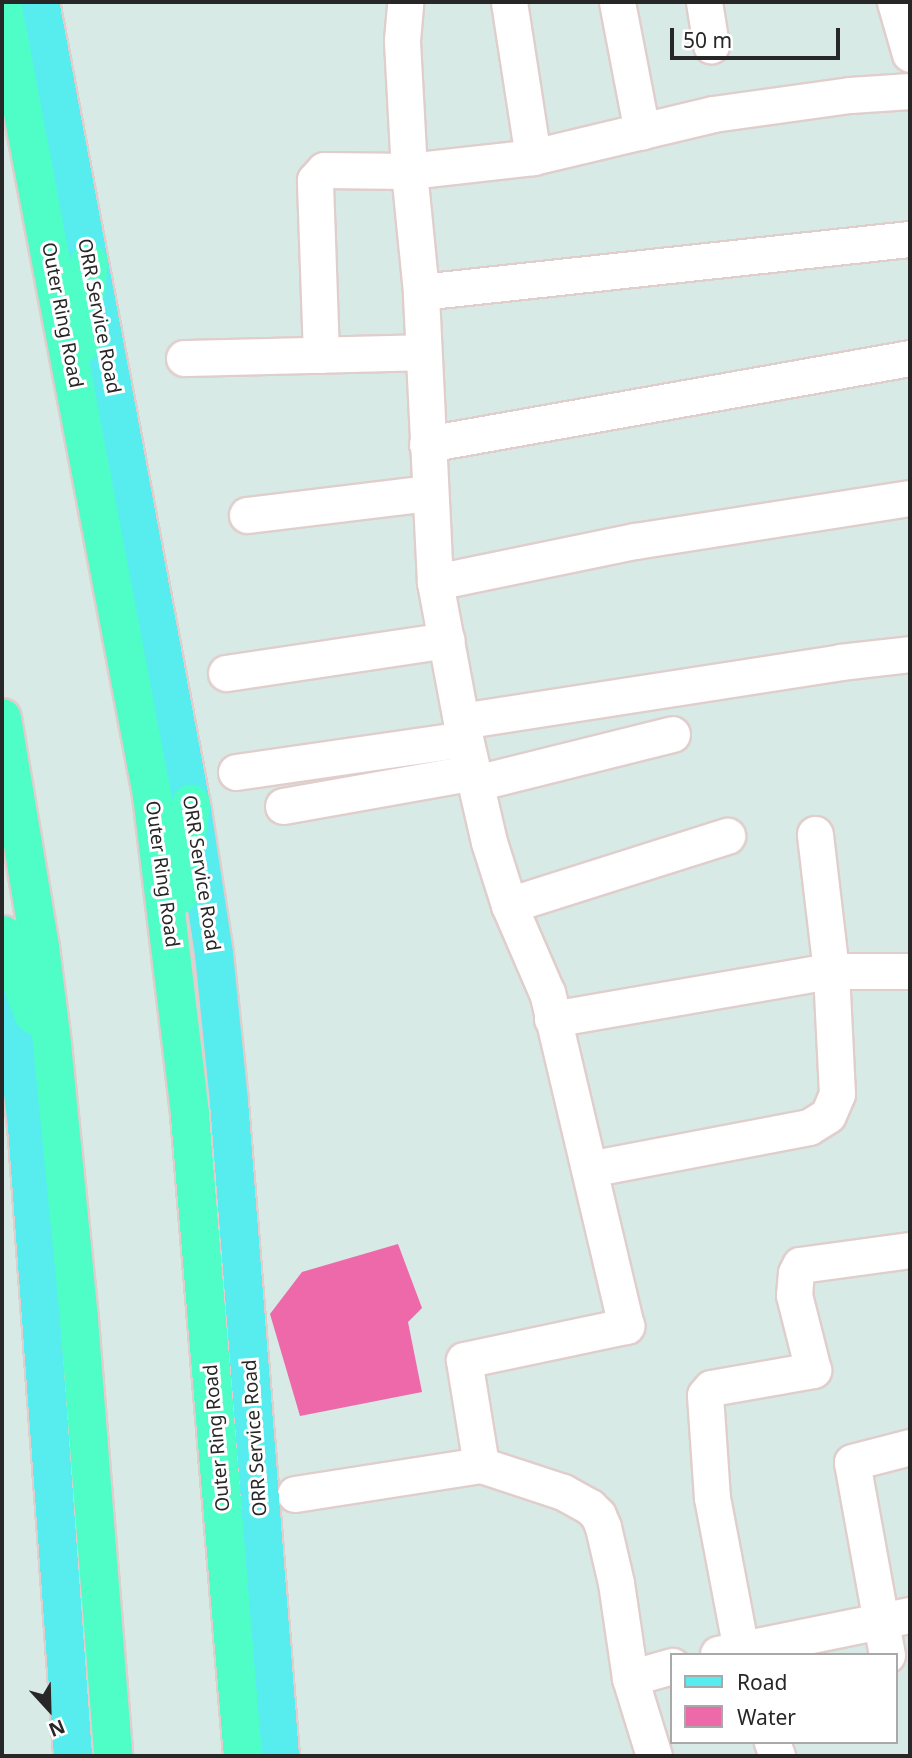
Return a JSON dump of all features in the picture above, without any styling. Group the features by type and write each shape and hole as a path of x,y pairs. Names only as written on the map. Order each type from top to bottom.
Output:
{"highway":[{"name":"Outer Ring Road","path":"2,2 152,795 172,948 198,1204 243,1756"},
{"path":"76,385 89,263"},
{"path":"2,718 40,947 54,1066 78,1307 113,1756"},
{"path":"172,948 191,804"},
{"path":"3,929 54,1066"}],"main road":[{"name":"ORR Service Road","path":"40,2 191,804 214,954 228,1088 280,1756"},
{"path":"3,929 27,1126 73,1756"}],"street":[{"path":"410,2 402,40 409,171 421,292 435,582 489,842 509,905 547,993 626,1326 464,1360 481,1465"},
{"path":"509,2 533,157"},
{"path":"617,2 642,132"},
{"path":"704,2 710,45"},
{"path":"895,2 910,54"},
{"path":"321,355 315,180 324,170 409,171 533,157 713,114 850,95 910,91"},
{"path":"421,292 910,239"},
{"path":"184,358 423,352"},
{"path":"427,444 910,358"},
{"path":"247,515 429,493"},
{"path":"435,582 635,541 910,498"},
{"path":"226,673 447,640"},
{"path":"283,806 469,754 827,664 910,654"},
{"path":"236,772 469,754 672,734"},
{"path":"589,1168 808,1127 828,1115 837,1094 831,971 815,834"},
{"path":"509,905 727,836"},
{"path":"552,1019 831,971 910,971"},
{"path":"896,1617 733,1653 712,1498 705,1395 711,1388 813,1370 794,1295 796,1273 800,1265 910,1250"},
{"path":"887,1653 896,1617 852,1462 910,1447"},
{"path":"295,1494 481,1465 578,1499 598,1515 615,1583 630,1678 654,1756"},
{"path":"630,1678 670,1668"}],"water":[{"path":"398,1244 422,1308 408,1322 422,1392 300,1416 270,1314 302,1272"}]}
